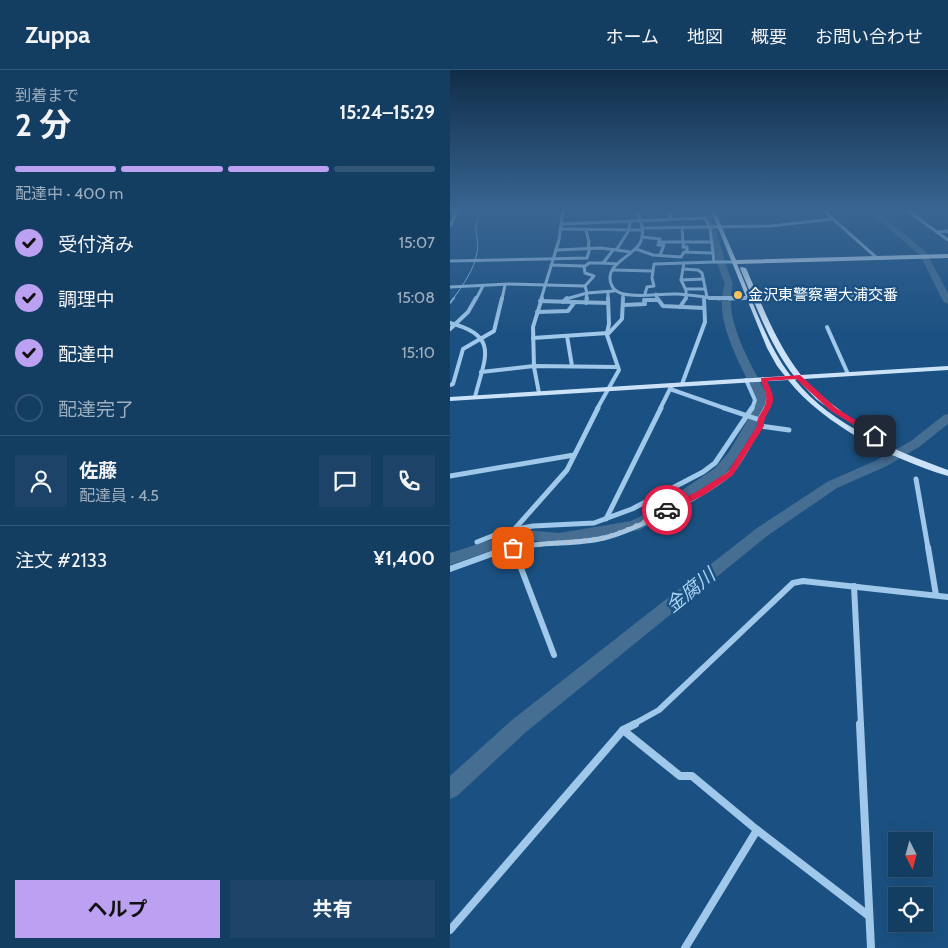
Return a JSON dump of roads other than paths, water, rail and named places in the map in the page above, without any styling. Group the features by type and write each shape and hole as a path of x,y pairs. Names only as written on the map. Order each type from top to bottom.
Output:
{"main road":[{"path":"733,252 772,351 788,377 815,403 881,446 948,474"},
{"path":"916,256 946,256"},
{"path":"752,298 776,346 797,376 849,424 899,448 948,467"},
{"path":"763,379 948,368"},
{"path":"450,399 671,387 682,384 746,380"}],"street":[{"path":"539,393 534,366 533,338 537,312 555,252"},
{"path":"588,252 587,258 589,263"},
{"path":"603,263 613,252"},
{"path":"614,291 610,282 614,270 617,264 632,252"},
{"path":"645,252 677,257 681,257 684,252 713,253 716,262"},
{"path":"870,252 877,258"},
{"path":"645,294 646,287 654,286 652,278 654,264 652,259 655,255"},
{"path":"654,264 916,256"},
{"path":"676,264 677,257"},
{"path":"450,261 587,258"},
{"path":"680,307 685,303 686,296 686,289 681,280 684,263"},
{"path":"551,265 617,264"},
{"path":"584,266 585,273 594,276 585,286"},
{"path":"682,384 705,322 705,289 702,273 698,270 683,269"},
{"path":"614,270 653,271"},
{"path":"681,280 703,279"},
{"path":"450,287 545,284 585,286"},
{"path":"450,385 452,384 463,349 494,331 505,285"},
{"path":"450,329 468,312 483,286"},
{"path":"585,286 587,293 586,303"},
{"path":"686,289 705,289"},
{"path":"554,310 567,296 614,291 623,295 656,294 726,299 859,295"},
{"path":"554,655 512,547 513,531 568,470 607,389 619,370 607,335 609,324 608,292"},
{"path":"656,294 657,300 663,306 704,308"},
{"path":"533,338 608,333 622,319 623,295"},
{"path":"624,305 644,304 644,300 657,300"},
{"path":"540,301 608,303"},
{"path":"537,312 568,311 574,303"},
{"path":"450,323 468,329 480,339 486,351 475,398"},
{"path":"827,328 848,374"},
{"path":"567,336 572,366"},
{"path":"481,372 534,366 617,367"},
{"path":"450,368 458,367"},
{"path":"450,569 512,547 604,538 630,529 701,493 730,473 760,426 760,420 767,409 770,398 763,379 746,380 755,400 747,416 715,463 703,472 632,509 594,523 533,526 477,542"},
{"path":"606,519 671,387 760,420"},
{"path":"760,426 789,430"},
{"path":"450,476 574,455"},
{"path":"916,479 936,595"},
{"path":"450,930 623,730 659,710 793,583 803,581 948,597"},
{"path":"854,586 871,948"},
{"path":"623,730 680,776 692,776 757,830 869,916"},
{"path":"685,948 757,830"}],"waterway":[{"path":"453,299 468,277 477,252"},
{"path":"450,559 523,535 559,538 634,526 658,514 720,471 734,454 761,407 763,399 733,337 725,296 729,284 720,264 718,252"},
{"name":"金腐川","path":"921,252 948,301"},
{"path":"450,303 454,298"},
{"name":"金腐川","path":"450,789 519,726 762,532 832,485 882,463 915,444 948,418"}],"place":[{"name":"金沢東警察署大浦交番","path":"738,295"}]}
